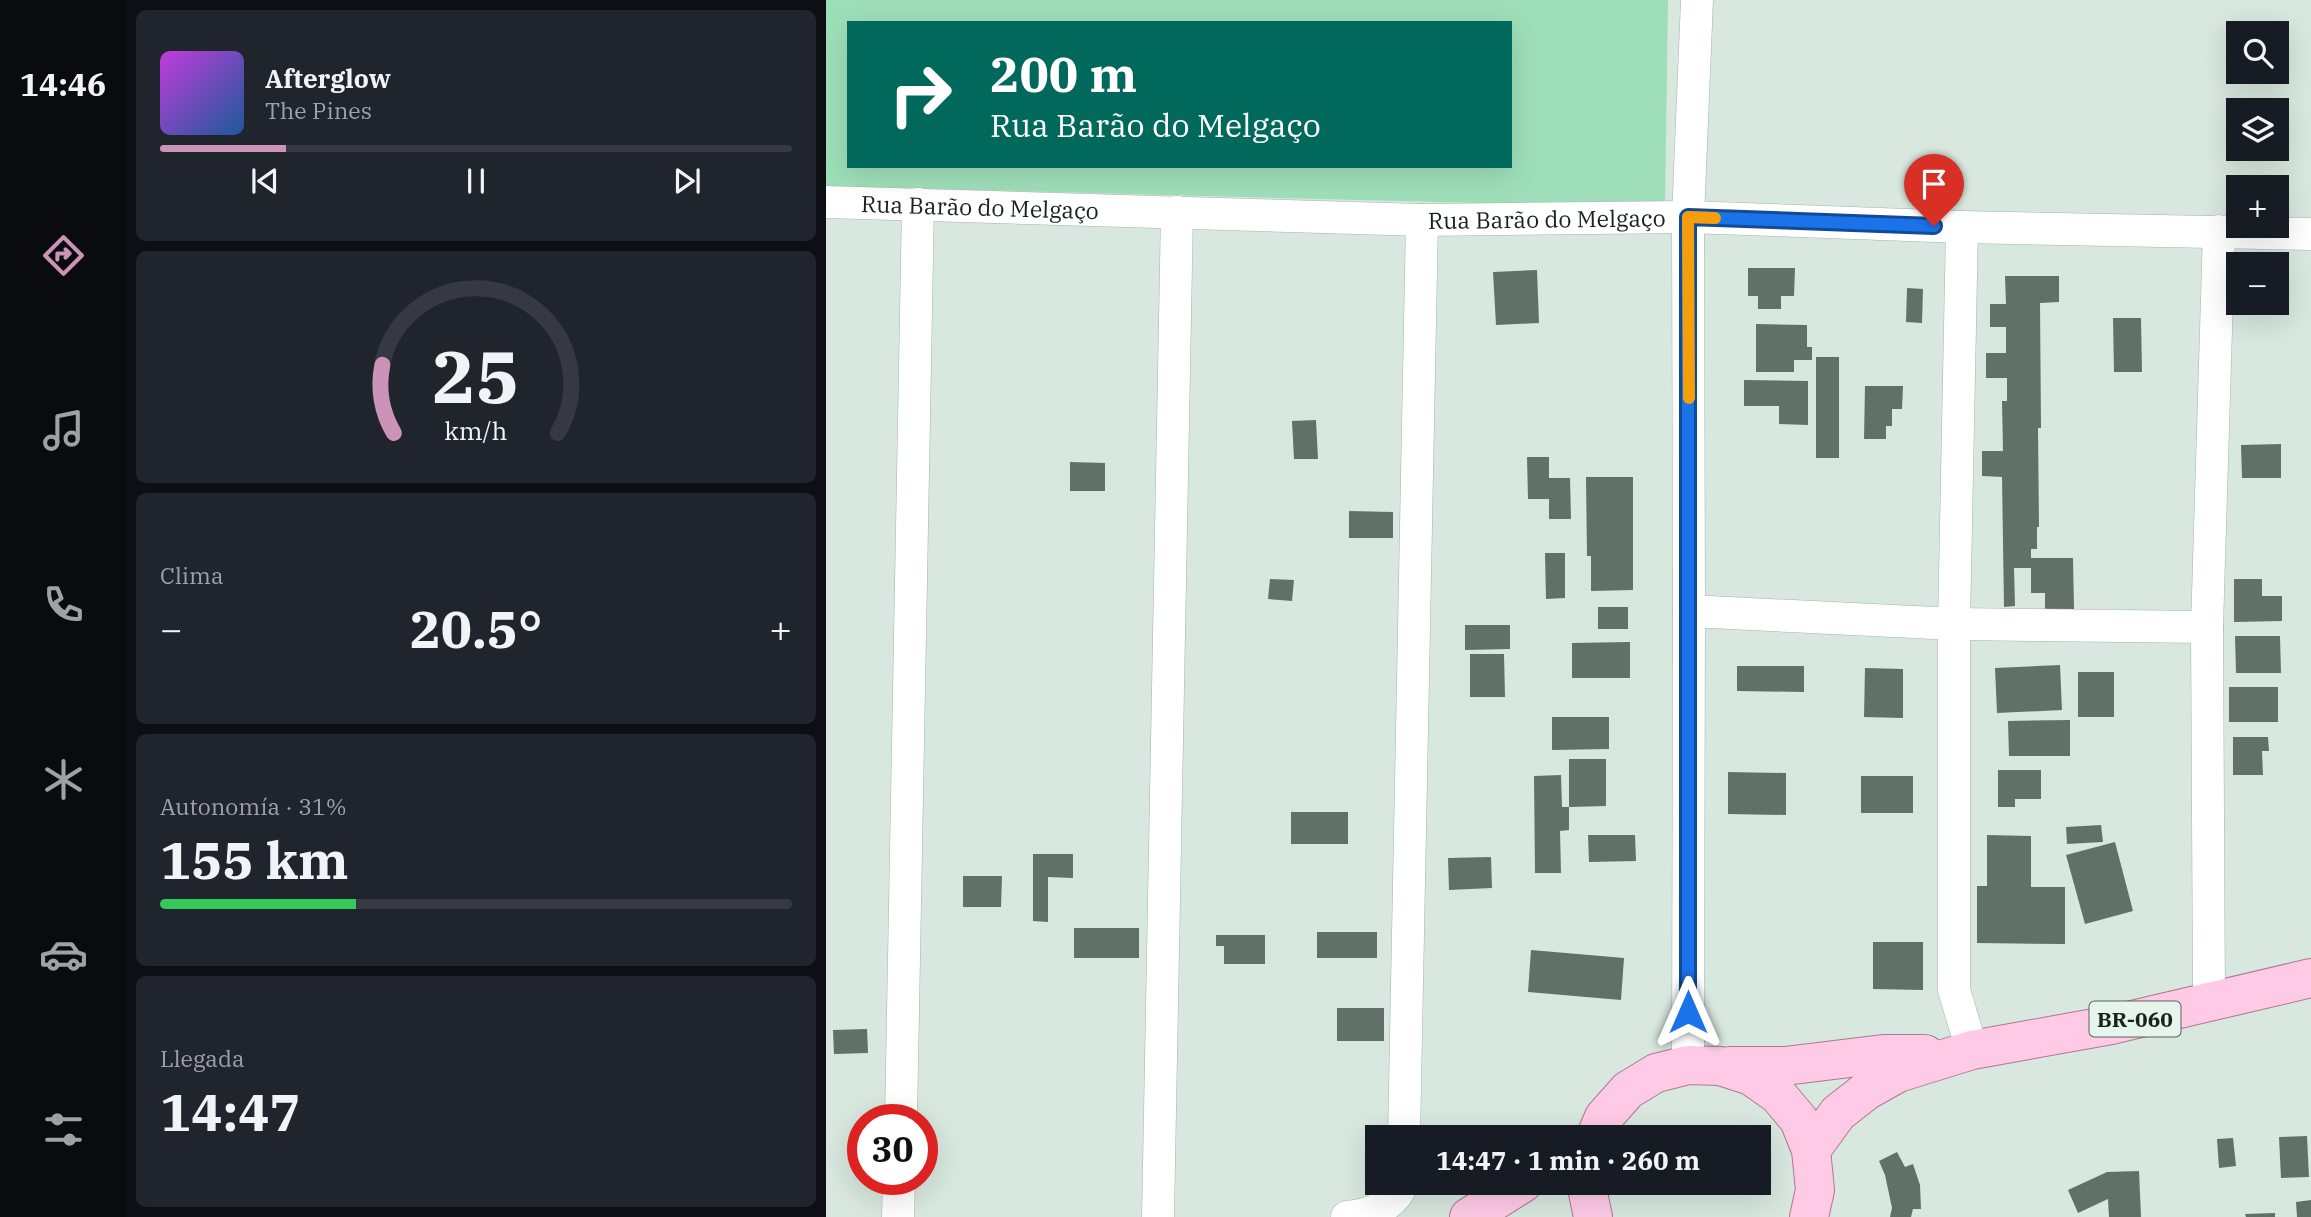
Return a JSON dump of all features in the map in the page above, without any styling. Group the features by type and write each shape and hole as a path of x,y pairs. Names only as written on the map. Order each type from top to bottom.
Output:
{"main road":[{"name":"BR-060","path":"1811,1150 1838,1113 1866,1091 1898,1073 1966,1052 2111,1025 2311,978"},
{"name":"BR-060","path":"1589,1125 1628,1090 1656,1073 1704,1066 1785,1066 1883,1054 1966,1052"},
{"path":"1704,1066 1751,1076 1778,1095 1799,1120 1811,1150 1816,1208"},
{"name":"BR-060","path":"1601,1125 1604,1117 1628,1090"},
{"path":"1469,1217 1504,1195"},
{"path":"1588,1195 1593,1217"}],"street":[{"path":"1697,0 1688,217 1689,611 1704,1066"},
{"name":"Rua Barão do Melgaço","path":"826,202 1422,220 1688,217 1962,227 2311,234"},
{"path":"901,1104 918,204"},
{"path":"1164,1216 1177,212"},
{"path":"1404,1125 1422,220"},
{"path":"1962,227 1954,624 1954,990 1966,1052"},
{"path":"2209,1002 2207,627 2219,231"},
{"path":"1689,611 1954,624 2207,627"},
{"path":"898,1217 899,1195"},
{"path":"1347,1217 1365,1215 1388,1203 1394,1195"}],"green space":[{"path":"826,0 1668,0 1665,208 826,186"}],"building":[{"path":"1748,268 1795,268 1794,296 1781,296 1781,309 1758,309 1758,296 1748,296"},
{"path":"1537,270 1539,323 1496,325 1493,272"},
{"path":"2005,276 2059,276 2059,302 2040,303 2039,527 2037,549 2031,549 2031,558 2073,558 2074,609 2045,609 2045,593 2031,593 2031,568 2014,568 2015,606 2004,607 2002,477 1982,476 1982,451 2003,451 2002,401 2007,401 2007,378 1986,378 1986,353 2006,353 2006,327 1990,327 1990,304 2006,304"},
{"path":"1907,288 1923,289 1922,323 1906,322"},
{"path":"2113,318 2141,318 2142,372 2114,372"},
{"path":"1756,324 1807,325 1807,347 1812,347 1812,360 1794,360 1794,372 1756,372"},
{"path":"1816,357 1839,357 1839,458 1816,458"},
{"path":"1744,380 1808,381 1808,425 1779,424 1779,406 1744,406"},
{"path":"1865,386 1903,386 1902,409 1892,409 1892,426 1886,426 1886,439 1864,439"},
{"path":"1316,420 1318,459 1294,459 1292,421"},
{"path":"2281,444 2281,478 2242,478 2241,445"},
{"path":"1527,457 1549,457 1549,478 1570,478 1571,519 1549,519 1549,499 1528,499"},
{"path":"1070,462 1105,463 1105,491 1070,491"},
{"path":"1586,477 1633,477 1633,590 1591,591 1591,556 1587,556"},
{"path":"1349,511 1393,512 1393,538 1349,538"},
{"path":"1545,553 1565,553 1565,598 1546,599"},
{"path":"1270,579 1294,580 1292,601 1268,599"},
{"path":"2234,579 2262,579 2262,596 2282,596 2282,621 2234,622"},
{"path":"1598,607 1628,607 1628,629 1598,629"},
{"path":"1465,625 1510,625 1510,649 1465,650"},
{"path":"2235,636 2280,636 2281,673 2236,673"},
{"path":"1630,642 1630,678 1572,678 1572,643"},
{"path":"1470,654 1504,654 1505,697 1470,697"},
{"path":"2060,665 2062,710 1997,713 1995,668"},
{"path":"1737,666 1804,666 1804,692 1737,691"},
{"path":"1865,668 1903,669 1903,718 1864,717"},
{"path":"2078,672 2114,672 2114,717 2078,717"},
{"path":"2229,687 2278,687 2278,722 2229,722"},
{"path":"1552,717 1609,717 1609,749 1552,750"},
{"path":"2070,720 2070,756 2009,756 2008,721"},
{"path":"2233,737 2268,737 2269,751 2262,751 2263,775 2233,775"},
{"path":"1569,759 1606,759 1606,806 1569,807"},
{"path":"1998,770 2041,770 2041,799 2015,799 2015,807 1998,807"},
{"path":"1728,772 1786,773 1786,815 1728,814"},
{"path":"1561,775 1562,807 1569,807 1569,830 1560,831 1561,873 1535,873 1534,776"},
{"path":"1861,776 1913,776 1913,813 1861,813"},
{"path":"1291,812 1348,812 1348,844 1291,844"},
{"path":"2101,825 2103,842 2067,844 2066,827"},
{"path":"1588,835 1635,835 1636,861 1589,862"},
{"path":"1987,835 2031,836 2031,887 2065,887 2065,944 1977,943 1977,886 1987,886"},
{"path":"2115,842 2133,911 2085,924 2066,855"},
{"path":"1033,854 1073,854 1073,878 1048,877 1048,922 1033,921"},
{"path":"1491,857 1492,888 1449,890 1448,858"},
{"path":"963,876 1002,876 1001,907 963,907"},
{"path":"1074,928 1139,928 1139,958 1074,958"},
{"path":"1317,932 1377,932 1377,958 1317,958"},
{"path":"1216,935 1265,935 1265,964 1224,964 1224,946 1216,946"},
{"path":"1873,942 1923,942 1923,990 1873,989"},
{"path":"1531,950 1624,958 1621,1000 1528,992"},
{"path":"1337,1008 1384,1008 1384,1041 1337,1041"},
{"path":"867,1029 868,1053 834,1054 833,1030"},
{"path":"2307,1136 2309,1177 2281,1178 2279,1137"},
{"path":"2233,1138 2236,1166 2219,1168 2217,1139"},
{"path":"1897,1152 1905,1167 1913,1164 1920,1185 1921,1209 1913,1209 1911,1217 1890,1217 1892,1208 1879,1161"},
{"path":"2139,1171 2141,1217 2109,1217 2108,1199 2078,1213 2068,1190 2107,1172"},
{"path":"2311,1200 2311,1217 2297,1217 2296,1202"},
{"path":"2275,1213 2275,1217 2246,1217 2245,1214"}],"slow traffic":[{"path":"1689,398 1688,217 1715,218"}],"route":[{"path":"1688,1012 1688,217 1934,226"}]}
